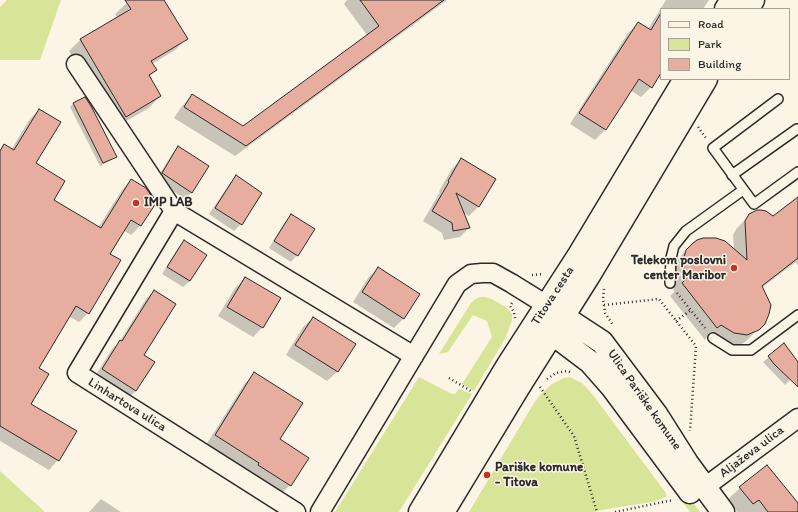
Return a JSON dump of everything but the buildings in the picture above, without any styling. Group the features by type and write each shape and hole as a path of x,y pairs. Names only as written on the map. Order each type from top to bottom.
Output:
{"main road":[{"name":"Titova cesta","path":"443,512 550,319 580,255 683,80"},
{"name":"Titova cesta","path":"420,512 508,365 588,277 705,80"},
{"name":"Ulica Pariške komune","path":"550,319 602,342 656,414 688,463 723,512"},
{"path":"550,319 612,386 705,512"}],"street":[{"path":"76,64 174,211 414,356"},
{"name":"Linhartova ulica","path":"174,211 77,373 296,512"},
{"path":"320,512 457,284 471,274 493,274 522,289 550,319"},
{"name":"Aljaževa ulica","path":"705,487 798,418"}],"lane":[{"path":"778,99 713,148 754,204 798,172"},
{"path":"732,175 797,129"},
{"path":"670,283 674,246 686,231 743,190"},
{"path":"713,338 732,350 751,350 798,315"}],"path":[{"path":"695,123 713,148"},
{"path":"670,283 713,338"},
{"path":"604,305 659,299 696,346 690,432"},
{"path":"676,321 691,310"},
{"path":"449,378 476,394"},
{"path":"539,385 574,436 597,512"},
{"path":"615,512 675,500"}],"green space":[{"path":"7,0 61,0 40,60 0,60 0,7"},
{"path":"480,297 492,299 507,308 512,314 512,320 506,337 474,391 462,384 492,337 487,321 473,315 448,352 439,354 471,303"},
{"path":"419,377 452,394 455,394 459,389 472,394 399,512 335,512"},
{"path":"570,377 582,383 593,395 666,493 666,497 652,502 593,512 469,512 534,403 552,384 564,378"},
{"path":"593,379 625,411 700,512 690,512 593,382"},
{"path":"0,471 45,512 0,512"}],"place":[{"name":"IMP LAB","path":"136,203"},
{"name":"Telekom poslovni center Maribor","path":"734,268"},
{"name":"Pariške komune - Titova","path":"487,475"}]}
